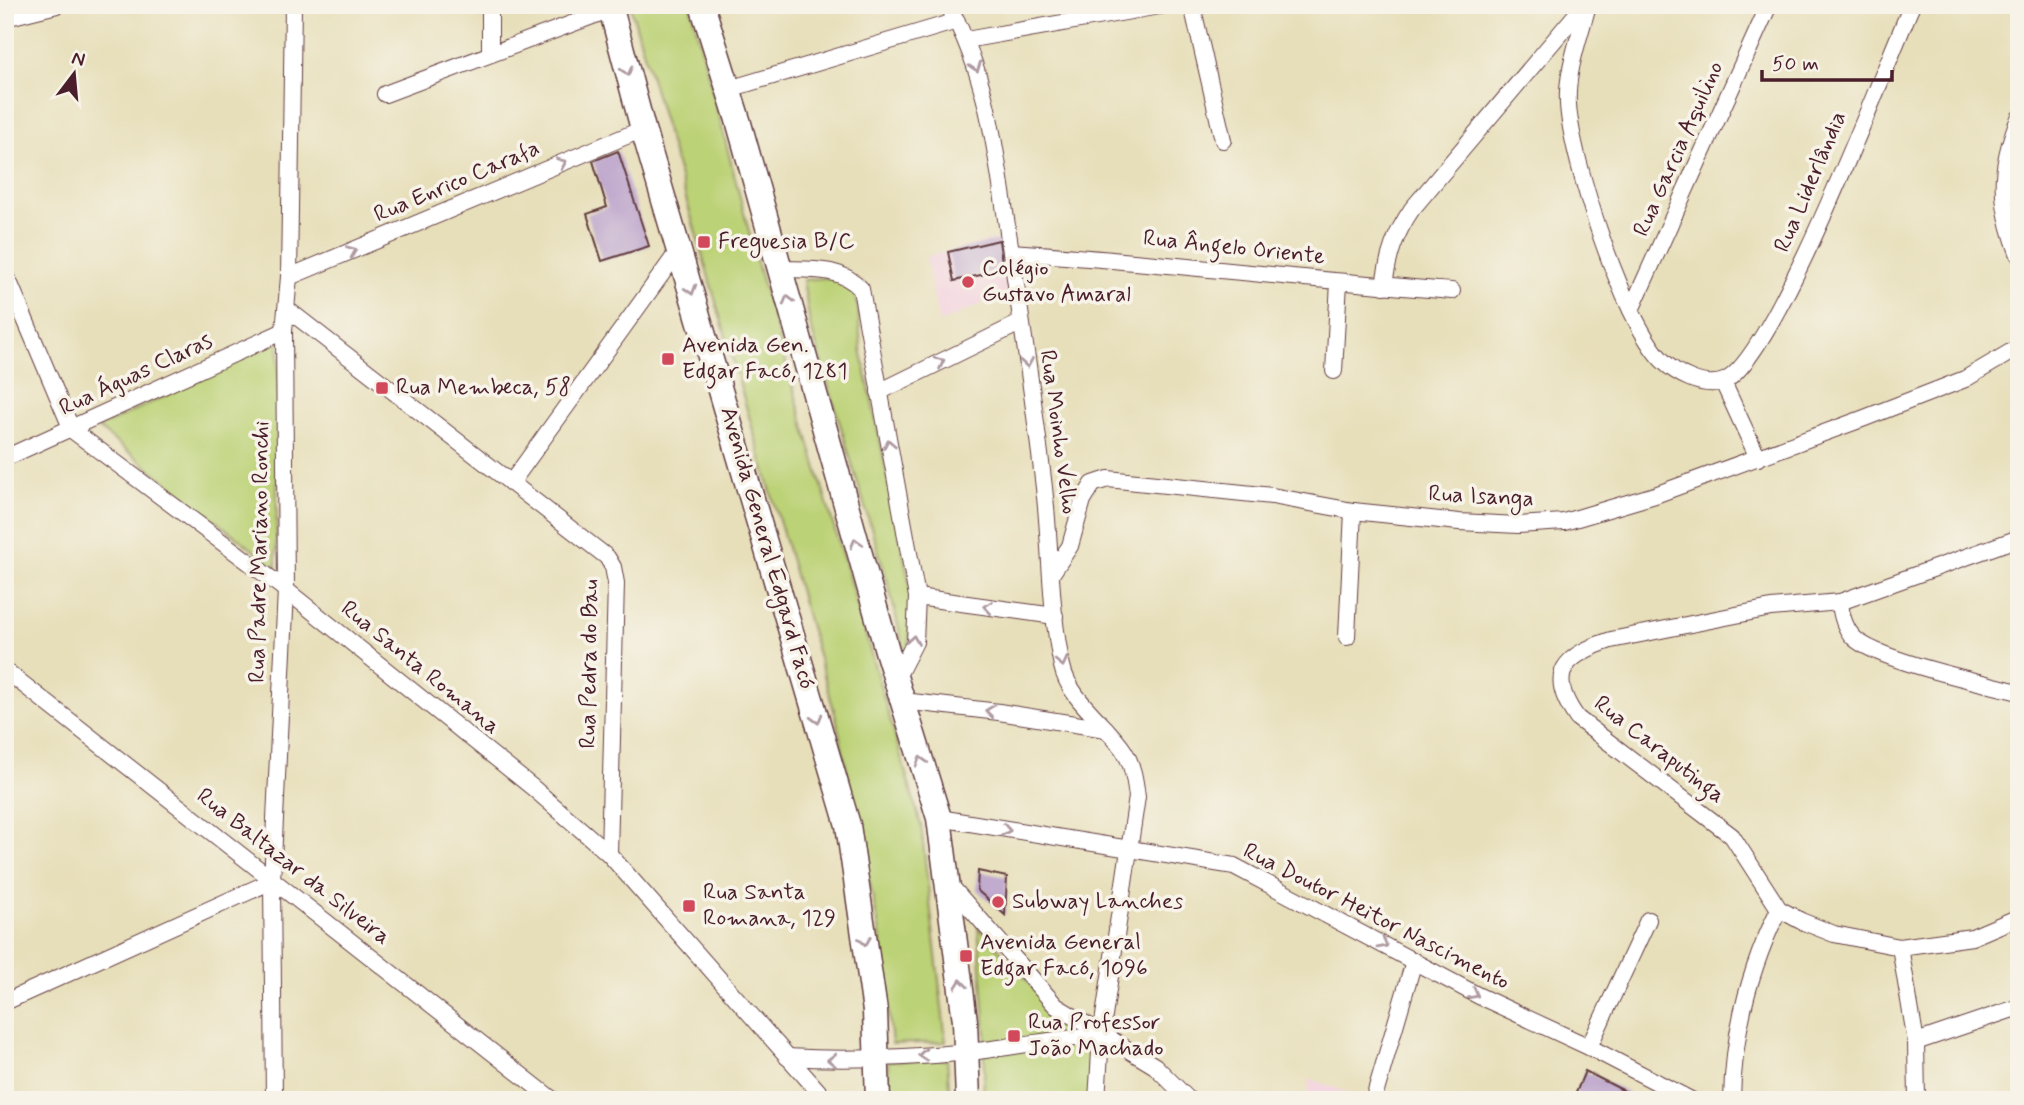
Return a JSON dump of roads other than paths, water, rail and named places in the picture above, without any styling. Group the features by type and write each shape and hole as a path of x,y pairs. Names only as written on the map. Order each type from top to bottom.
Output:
{"main road":[{"path":"702,5 729,89 939,818 968,1052 968,1100"},
{"name":"Avenida General Edgard Facó","path":"610,7 643,129 848,825 876,1011 878,1100"}],"street":[{"path":"5,18 57,5"},
{"name":"Rua Padre Mariano Ronchi","path":"274,1100 272,881 286,590 284,331 289,277 293,5"},
{"path":"490,5 490,52"},
{"name":"Rua Moinho Velho","path":"948,5 967,40 984,88 1012,252 1040,449 1055,616 1063,671 1082,703 1125,752 1133,772 1137,797 1131,851 1101,1036 1097,1100"},
{"path":"967,40 1165,5"},
{"path":"1192,5 1223,140"},
{"path":"1384,286 1387,258 1395,234 1412,209 1586,5"},
{"path":"1586,5 1567,100 1571,138 1582,180 1631,310 1662,359 1685,377 1706,382 1723,382 1758,458"},
{"name":"Rua Garcia Aquilino","path":"1631,310 1769,5"},
{"name":"Rua Liderlândia","path":"1723,382 1739,371 1780,310 1912,5"},
{"path":"385,94 610,7"},
{"path":"729,89 957,21"},
{"path":"2019,118 2004,161 2002,185 2006,220 2019,255"},
{"name":"Rua Enrico Carafa","path":"289,277 643,129"},
{"path":"287,309 511,483 679,250"},
{"name":"Rua Ângelo Oriente","path":"1012,252 1174,263 1339,282 1452,291"},
{"path":"780,269 840,274 853,279 861,289 917,597 915,642 900,690 999,712 1106,729"},
{"path":"5,272 72,430"},
{"path":"1334,371 1339,282"},
{"path":"879,392 1020,323"},
{"name":"Rua Águas Claras","path":"5,458 72,430 284,331"},
{"name":"Rua Isanga","path":"1052,573 1070,546 1083,500 1093,484 1108,480 1272,496 1353,511 1518,525 1564,522 1655,495 1965,379 2019,347"},
{"name":"Rua Santa Romana","path":"72,430 286,590 532,787 609,853 788,1057 809,1093 826,1100"},
{"name":"Rua Pedra do Bau","path":"511,483 607,557 614,567 616,583 609,853"},
{"path":"1347,637 1353,511"},
{"name":"Rua Caraputinga","path":"1779,909 1732,836 1577,718 1562,698 1562,672 1570,660 1586,648 1647,630 1772,608 1840,601 2019,538"},
{"path":"917,597 1055,616"},
{"path":"1840,601 1847,629 1861,644 1912,664 2019,692"},
{"name":"Rua Baltazar da Silveira","path":"5,670 553,1100"},
{"name":"Rua Doutor Heitor Nascimento","path":"939,818 1234,866 1489,1002 1589,1047 1691,1100"},
{"path":"5,1002 272,881"},
{"path":"948,883 1037,988 1056,1006 1101,1036 1130,1049 1155,1066 1189,1100"},
{"path":"1732,1100 1737,1039 1764,939 1779,909 1834,934 1900,947 1972,937 2019,917"},
{"path":"1589,1047 1648,920"},
{"path":"1900,947 1916,1042 1917,1100"},
{"path":"1374,1098 1414,961"},
{"path":"1916,1042 2019,1007"},
{"path":"788,1057 877,1059 968,1052 1062,1038 1101,1036"}],"place":[{"name":"Freguesia B/C","path":"704,242"},
{"name":"Colégio Gustavo Amaral","path":"968,282"},
{"name":"Avenida Gen. Edgar Facó, 1281","path":"668,359"},
{"name":"Rua Membeca, 58","path":"382,388"},
{"name":"Subway Lanches","path":"998,902"},
{"name":"Rua Santa Romana, 129","path":"689,906"},
{"name":"Avenida General Edgar Facó, 1096","path":"966,956"},
{"name":"Rua Professor João Machado","path":"1014,1036"}]}
